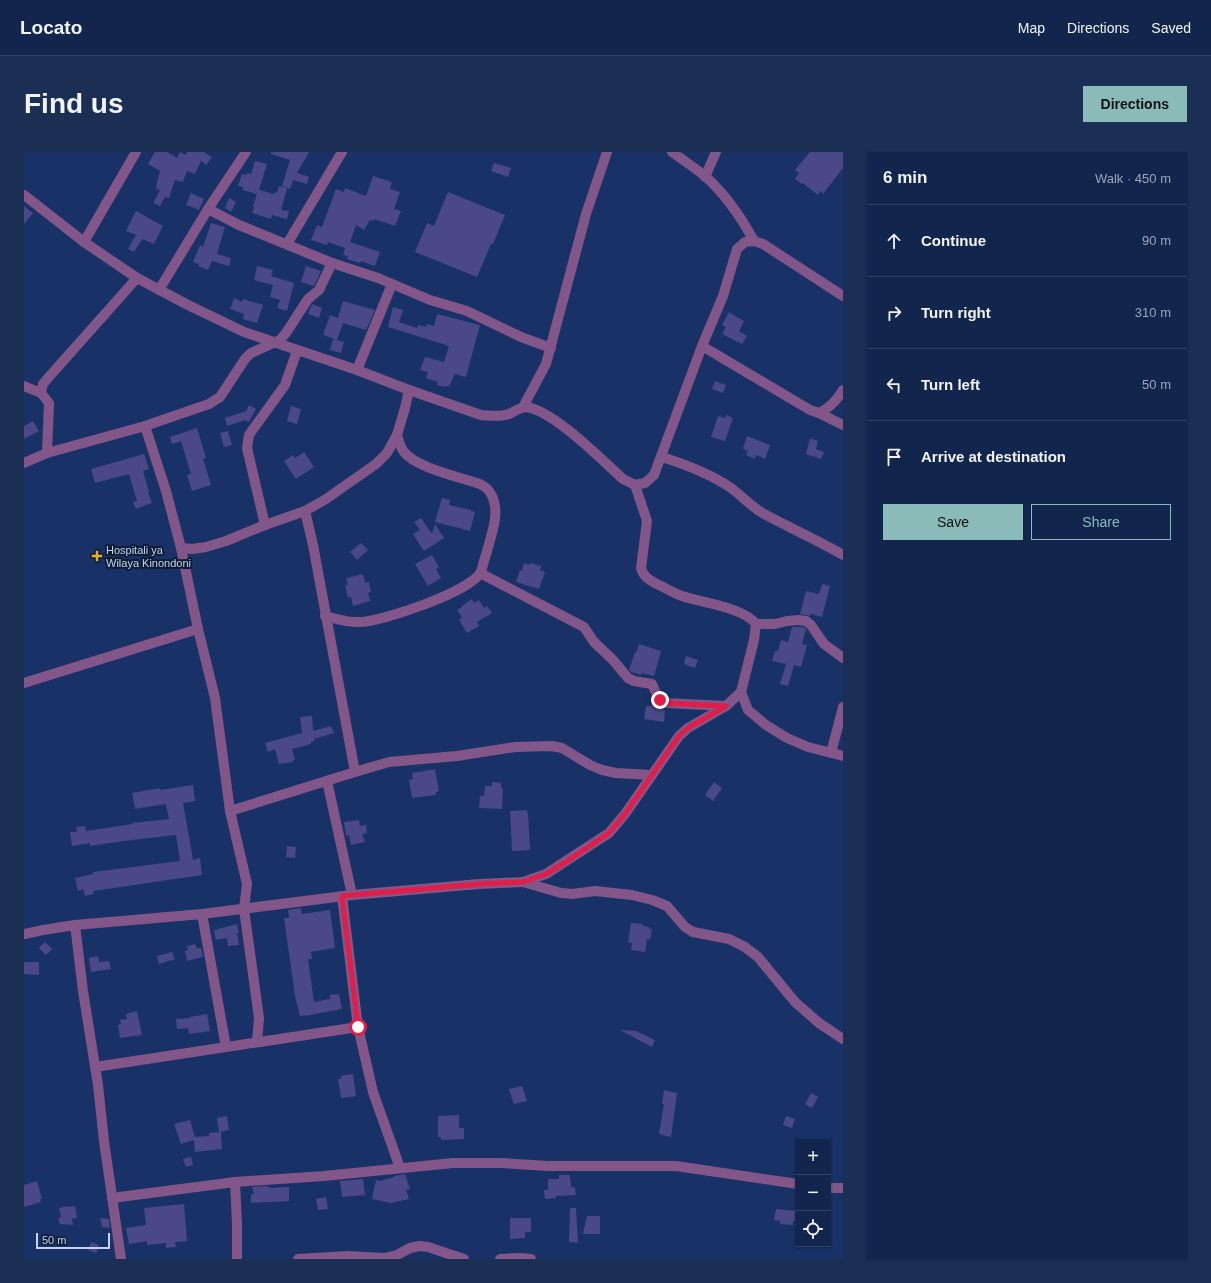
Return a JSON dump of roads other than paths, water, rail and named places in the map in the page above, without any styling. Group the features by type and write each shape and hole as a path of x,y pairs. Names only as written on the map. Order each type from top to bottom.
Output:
{"street":[{"path":"84,242 136,152"},
{"path":"158,290 246,152"},
{"path":"287,244 342,152"},
{"path":"523,407 546,364 584,220 607,152"},
{"path":"672,152 705,177 732,205 754,241"},
{"path":"705,177 716,152"},
{"path":"24,195 84,242 137,278 158,290 244,332 272,343 357,370 481,415 493,416 508,414 523,407 534,408 562,425 623,479 635,485 645,483 654,475 662,457 668,435 723,296 737,249 745,242 754,241 763,244 843,296"},
{"path":"208,210 332,263 378,278 430,300 467,311 521,337 551,348"},
{"path":"24,463 47,453 145,426 209,404 220,397 245,359 251,353 280,340 286,333 308,299 319,290 332,263"},
{"path":"42,393 43,384 137,278"},
{"path":"357,370 392,284"},
{"path":"702,346 795,402 843,425"},
{"path":"265,524 246,448 249,435 285,385 297,351"},
{"path":"24,386 42,393 49,403 47,453"},
{"path":"181,548 192,549 206,547 226,541 265,524 304,511 326,499 376,464 387,453 397,435 406,408 409,390"},
{"path":"819,413 828,409 843,390"},
{"path":"145,426 166,491 181,548 198,629 215,698 230,811 247,884 244,909 259,1018 257,1042"},
{"path":"325,616 347,622 369,622 416,608 443,597 471,582 480,573 496,516 494,496 489,489 466,478 419,464 404,452 397,435"},
{"path":"662,457 686,464 730,488 763,513 820,541 843,555"},
{"path":"635,485 646,521 641,568 643,574 651,582 681,596 741,613 751,618 756,624 754,640 742,692 748,710 766,726 787,738 808,747 843,756"},
{"path":"304,511 313,545 355,772"},
{"path":"480,573 584,627 594,642 613,660 628,678 634,681 652,684 660,700 665,703 726,706"},
{"path":"756,624 775,624 799,620 806,621 811,625 824,644 843,658"},
{"path":"24,683 198,629"},
{"path":"24,934 75,925 202,914 347,895 523,882 546,874 609,833 625,814 679,736 688,728 726,706 742,692"},
{"path":"831,753 843,707"},
{"path":"230,811 389,762 457,756 515,747 552,746 562,748 590,765 602,770 616,773 651,775"},
{"path":"326,781 347,895 358,1027 373,1092 400,1168"},
{"path":"523,882 561,893 572,894 596,891 632,895 652,900 667,906 685,927 693,932 729,939 758,956 795,1002 819,1023 843,1039"},
{"path":"202,914 226,1047"},
{"path":"75,925 82,991 95,1067 112,1198 122,1259"},
{"path":"95,1067 358,1027"},
{"path":"112,1198 235,1182 324,1176 453,1163 502,1163 548,1166 676,1166 795,1184"},
{"path":"235,1182 237,1259"},
{"path":"831,1188 843,1188"},
{"path":"298,1259 348,1256 384,1258 397,1255 410,1248 420,1246 428,1247 464,1259"},
{"path":"500,1259 531,1259"}],"place":[{"name":"Hospitali ya Wilaya Kinondoni","path":"97,556"}]}
